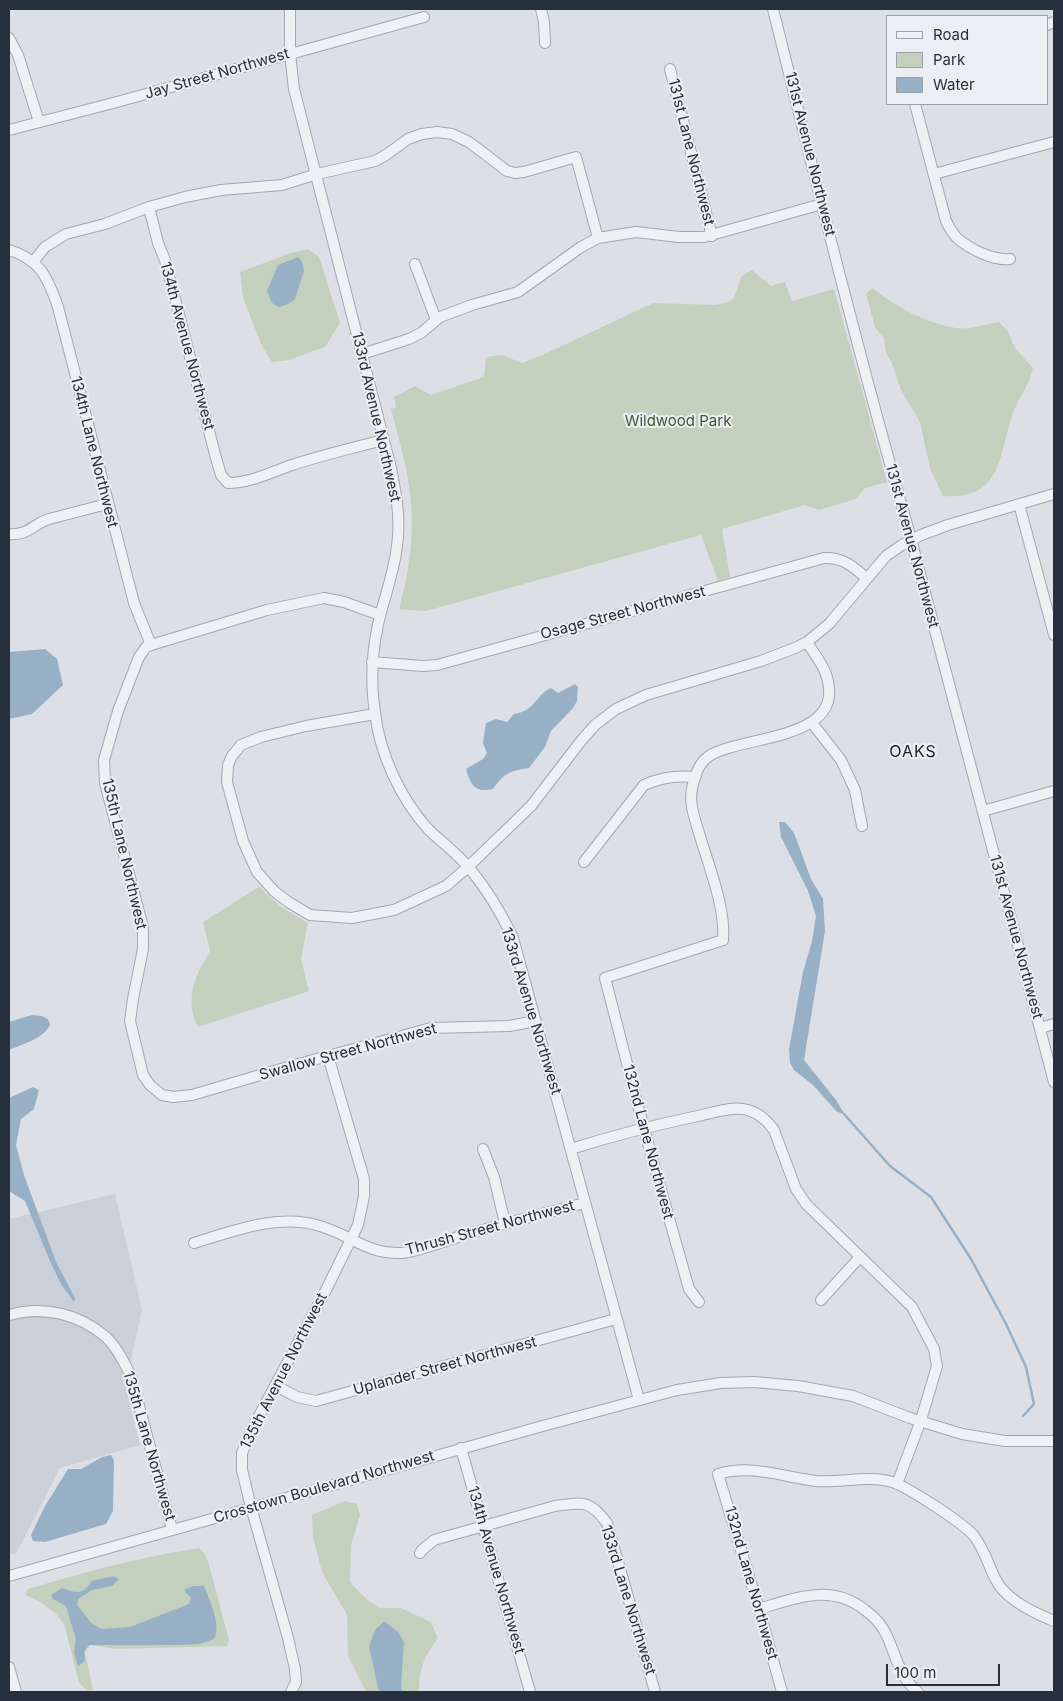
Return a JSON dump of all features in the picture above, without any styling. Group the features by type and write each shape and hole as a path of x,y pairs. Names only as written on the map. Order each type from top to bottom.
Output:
{"street":[{"name":"133rd Avenue Northwest","path":"290,9 290,53 294,89 390,464 396,498 398,530 395,560 380,615 372,662 375,714 384,750 393,775 406,797 428,828 468,867 494,902 512,938 639,1400"},
{"path":"541,9 545,43"},
{"name":"131st Avenue Northwest","path":"773,9 822,204 1054,1082"},
{"name":"Jay Street Northwest","path":"9,130 424,17"},
{"path":"9,38 18,55 39,122"},
{"name":"131st Lane Northwest","path":"670,69 712,236"},
{"path":"915,105 946,222 955,236 968,246 1003,260 1010,259"},
{"path":"9,250 26,256 33,262 45,247 66,234 105,224 148,207 221,190 282,185 317,174 375,161 408,139 422,134 437,132 452,134 469,142 507,171 515,173 576,157 598,238"},
{"path":"934,174 1054,142"},
{"path":"362,354 409,340 421,333 436,320 472,306 518,292 581,247 598,238 636,232 679,237 712,236 822,204"},
{"name":"134th Avenue Northwest","path":"148,207 165,260 216,458 221,475 228,482 237,483 262,477 314,458 383,440"},
{"name":"134th Lane Northwest","path":"33,262 50,283 58,307 107,504 134,603 151,645"},
{"path":"415,264 436,320"},
{"path":"375,714 306,726 261,737 241,745 232,756 228,765 227,782 243,841 257,872 268,885 290,903 310,915 352,918 394,910 446,886 531,806 595,725 616,709 646,695 780,655 807,642 829,624 886,556 910,540 948,525 1054,494"},
{"path":"9,534 18,535 46,520 107,504"},
{"path":"1019,504 1054,635"},
{"name":"Osage Street Northwest","path":"372,662 423,666 437,665 824,558 842,559 866,578"},
{"path":"151,645 267,610 324,598 344,602 380,615"},
{"path":"584,862 644,785 658,778 675,775 695,776 700,765 708,757 724,749 804,728 819,718 828,697 828,684 824,669 807,642"},
{"name":"135th Lane Northwest","path":"151,645 146,647 139,657 118,711 104,760 105,783 143,928 143,949 130,1021 143,1075 150,1085 162,1095"},
{"path":"812,723 830,745 844,767 855,790 862,826"},
{"name":"132nd Lane Northwest","path":"695,776 690,792 691,805 720,905 724,930 722,940 605,978 644,1129 689,1289 699,1302"},
{"path":"983,811 1054,791"},
{"name":"Swallow Street Northwest","path":"162,1095 173,1097 192,1095 431,1028 509,1026 536,1021"},
{"path":"1040,1028 1054,1024"},
{"name":"135th Avenue Northwest","path":"291,1692 296,1682 295,1669 251,1507 242,1470 242,1453 358,1225 364,1196 364,1178 328,1056"},
{"path":"571,1149 728,1109 742,1109 756,1112 760,1115 774,1130 796,1189 806,1204 859,1258 912,1307 934,1349 936,1366 920,1420 897,1484 927,1502 973,1535 985,1551 996,1581 1008,1594 1021,1604 1054,1620"},
{"path":"483,1149 494,1177 505,1223"},
{"name":"Thrush Street Northwest","path":"194,1243 254,1226 278,1222 296,1222 320,1226 378,1252 404,1253 505,1223 585,1203"},
{"path":"821,1300 859,1258"},
{"name":"135th Lane Northwest","path":"9,1315 37,1310 58,1313 83,1322 106,1338 121,1356 131,1376 172,1529"},
{"name":"Uplander Street Northwest","path":"276,1386 297,1397 316,1401 616,1319"},
{"name":"Crosstown Boulevard Northwest","path":"9,1576 461,1448 677,1390 721,1383 754,1382 798,1386 854,1396 962,1434 1005,1440 1054,1440"},
{"name":"134th Avenue Northwest","path":"461,1448 530,1692"},
{"name":"132nd Lane Northwest","path":"782,1692 718,1474 748,1470 775,1472 826,1482 875,1479 897,1484"},
{"name":"133rd Lane Northwest","path":"483,1526 555,1506 586,1504 597,1509 607,1523 655,1692"},
{"path":"420,1554 434,1540 483,1526"},
{"path":"759,1609 812,1594 838,1596 856,1602 876,1618 887,1634 908,1683 918,1692"},
{"path":"9,1667 16,1692"}],"shaded area":[{"path":"115,1194 142,1310 131,1360 124,1381 140,1445 60,1468 16,1554 9,1554 9,1219"}],"green space":[{"path":"308,249 319,257 340,323 325,347 289,360 272,362 262,346 243,298 240,272 291,253"},
{"name":"Wildwood Park","path":"752,270 771,286 785,282 792,301 834,289 887,482 865,488 856,499 819,510 805,505 722,529 730,577 718,581 701,535 426,611 399,609 407,577 412,513 406,471 391,409 396,407 394,397 415,386 431,395 484,377 486,357 502,355 522,363 653,303 717,305 730,301 734,298 741,277"},
{"path":"872,288 891,302 912,313 945,326 966,328 999,322 1008,332 1015,348 1033,368 1013,413 995,472 988,483 977,491 963,495 943,496 930,468 920,422 900,388 893,366 886,353 884,339 875,327 866,294"},
{"path":"259,887 281,907 308,923 301,959 309,991 198,1027 192,1006 193,987 210,951 203,922"},
{"path":"345,1501 357,1504 360,1515 351,1546 350,1582 368,1601 381,1608 401,1608 431,1622 438,1638 423,1664 419,1692 366,1692 348,1656 347,1615 322,1572 313,1537 312,1515"},
{"path":"199,1548 205,1554 208,1561 229,1640 227,1646 116,1649 90,1645 85,1652 93,1690 87,1691 79,1682 64,1624 56,1614 42,1603 26,1595 28,1589 113,1565"}],"water":[{"path":"298,257 302,261 304,271 295,299 279,307 272,303 267,291 278,265"},
{"path":"45,649 57,659 63,685 32,714 9,719 9,652"},
{"path":"575,684 578,687 577,701 573,708 551,731 545,747 529,768 508,774 493,789 482,790 472,784 466,769 483,759 487,753 483,743 486,723 496,719 507,722 514,714 527,710 551,688 558,693"},
{"path":"779,822 785,822 794,833 811,879 823,899 825,931 804,1060 836,1100 845,1115 836,1111 814,1086 794,1070 790,1063 789,1049 803,972 812,941 816,916 808,891 781,837"},
{"path":"32,1015 48,1019 50,1025 47,1030 38,1037 9,1050 9,1022"},
{"path":"33,1087 39,1090 34,1109 21,1119 16,1145 24,1175 56,1262 75,1298 74,1302 61,1284 25,1201 9,1191 9,1098"},
{"path":"111,1455 114,1460 113,1511 106,1524 45,1542 33,1541 31,1535 45,1506 68,1469 81,1469 102,1457"},
{"path":"113,1576 119,1579 112,1586 92,1590 78,1599 77,1605 92,1624 102,1629 130,1627 189,1604 191,1598 184,1590 194,1586 204,1586 216,1620 217,1627 214,1639 200,1644 89,1645 84,1652 85,1661 78,1666 74,1653 76,1639 66,1606 53,1599 51,1595 62,1588 75,1592 82,1591 92,1581"},
{"path":"384,1621 398,1632 404,1642 401,1686 403,1692 379,1692 369,1646 375,1630"}],"waterway":[{"path":"844,1114 890,1166 931,1197 971,1259 1006,1324 1026,1367 1034,1404 1023,1416"}],"district":[{"name":"OAKS","path":"913,752"}]}
